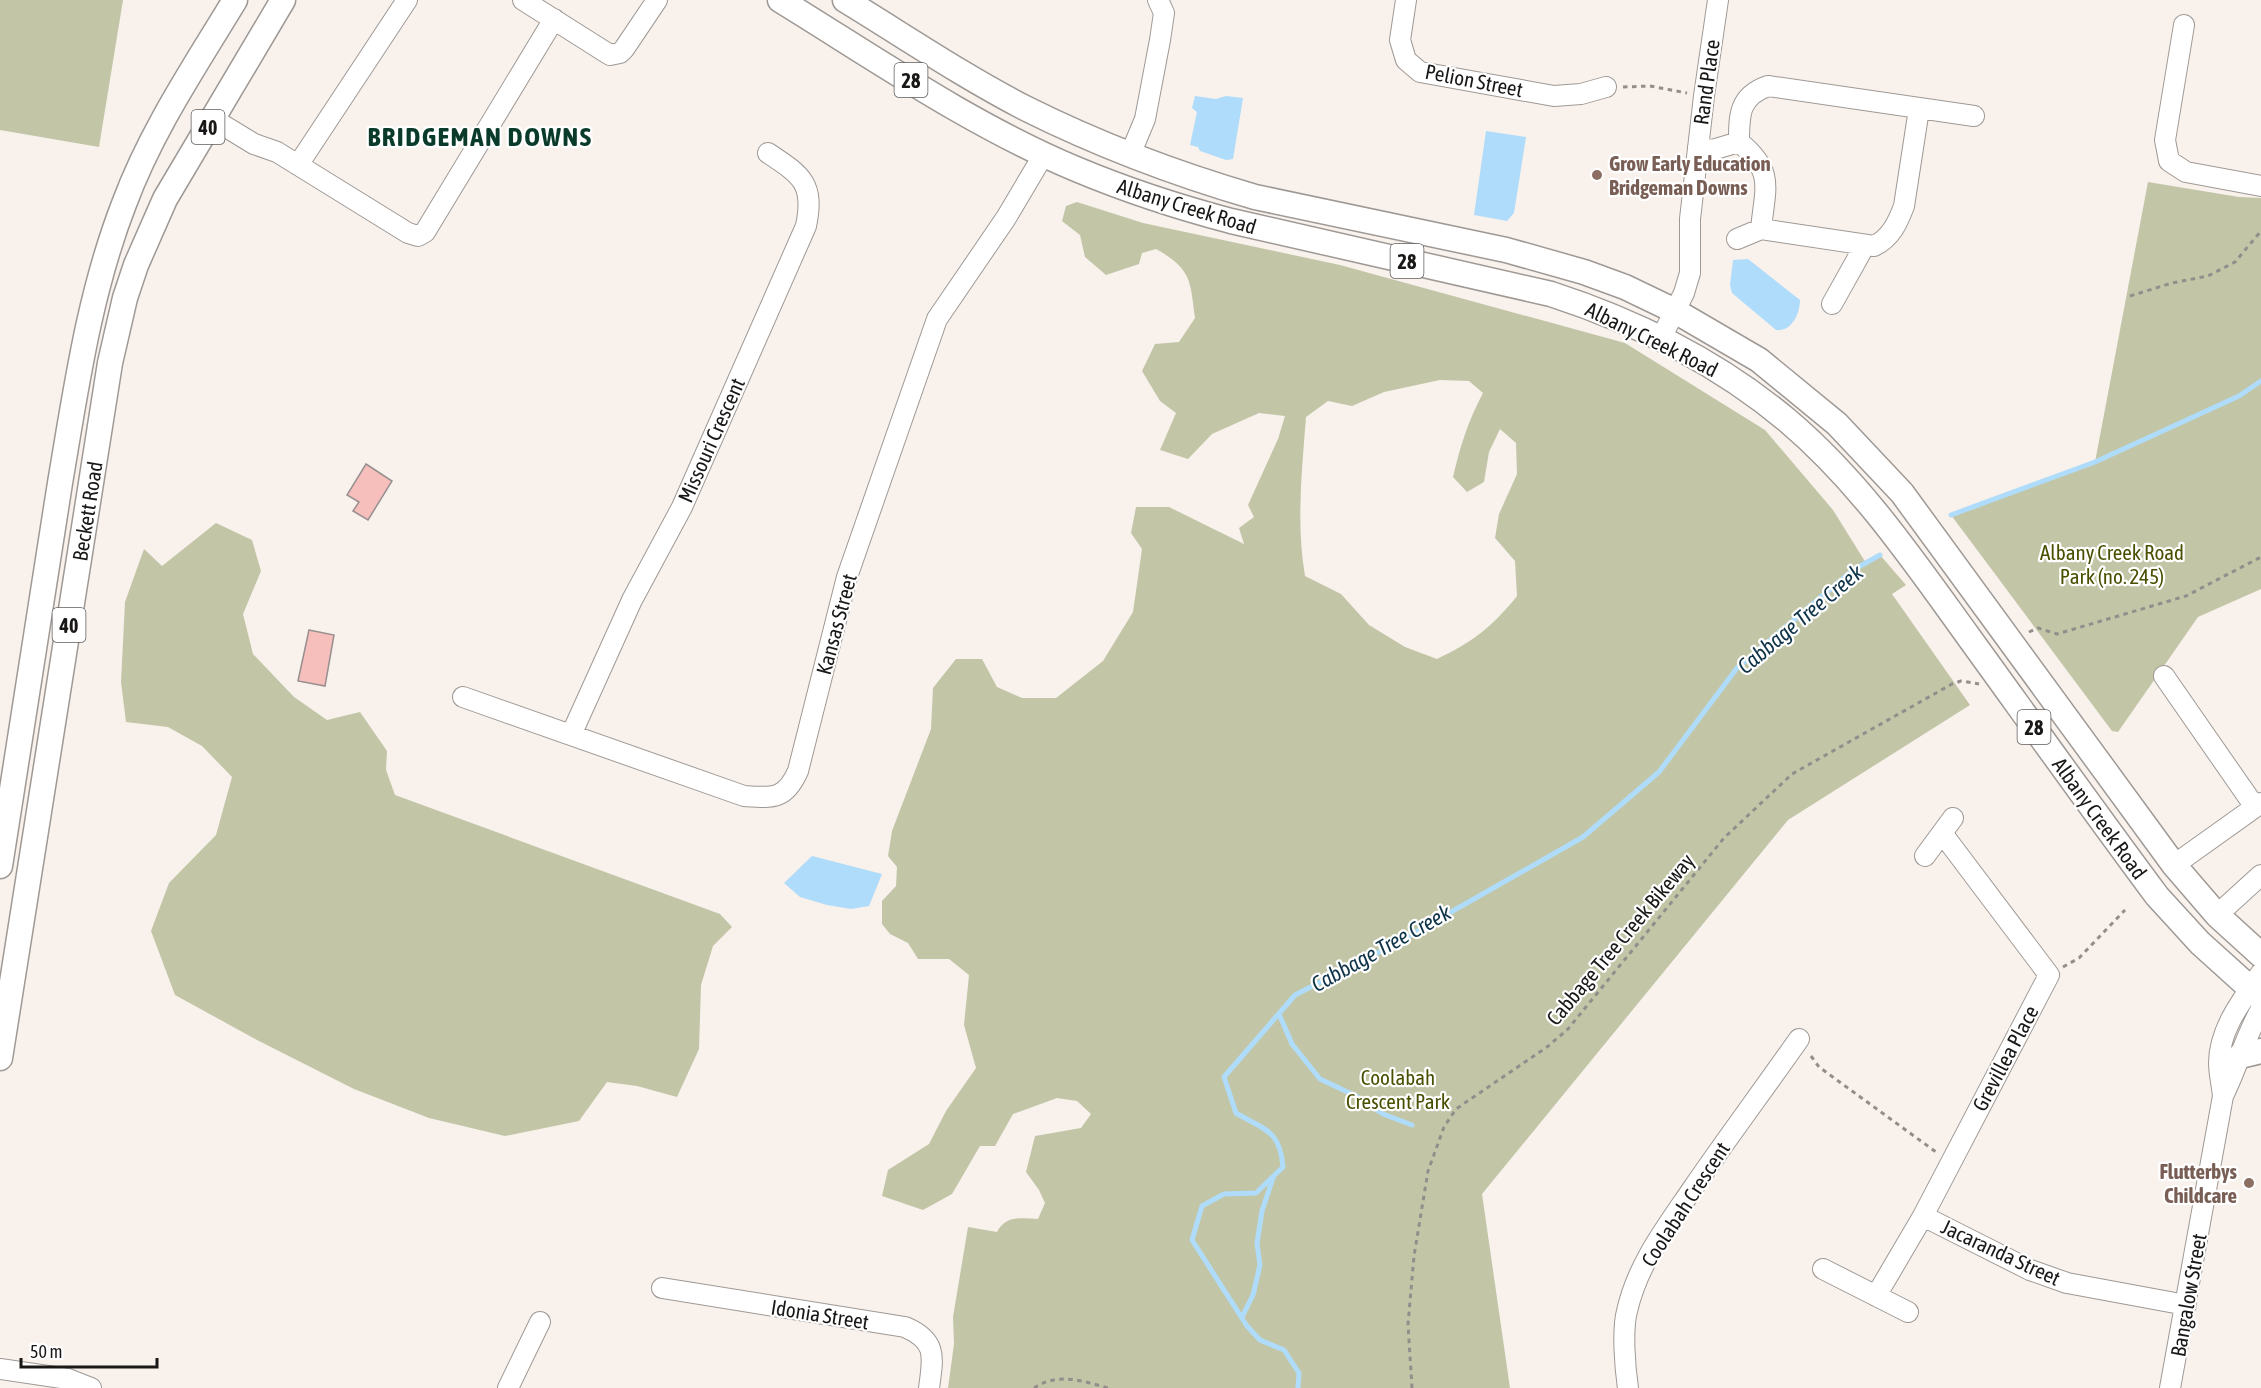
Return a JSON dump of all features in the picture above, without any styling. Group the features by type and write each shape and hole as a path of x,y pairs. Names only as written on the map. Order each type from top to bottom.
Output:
{"main road":[{"name":"Beckett Road","path":"0,866 77,382 101,273 121,211 139,168 175,99 235,0"},
{"name":"Beckett Road","path":"0,1058 117,331 135,265 165,199 283,0"},
{"name":"Albany Creek Road","path":"780,0 956,107 1044,154 1108,182 1188,210 1270,231 1551,294 1610,315 1661,338 1720,372 1771,408 1821,450 1854,486 1909,555 2157,896 2200,943 2258,992"},
{"name":"Albany Creek Road","path":"845,0 1006,97 1077,133 1130,155 1255,197 1506,250 1559,264 1625,287 1675,311 1730,342 1784,379 1837,424 1880,468 1927,526 2174,865 2217,915 2261,955"}],"street":[{"path":"298,165 407,0"},
{"path":"523,0 610,55 624,49 657,0"},
{"path":"1130,155 1144,119 1160,40 1164,13 1158,0"},
{"name":"Pelion Street","path":"1406,0 1400,40 1406,60 1420,72 1554,96 1581,94 1606,87"},
{"name":"Rand Place","path":"1661,338 1684,292 1690,273 1690,219 1718,0"},
{"path":"213,119 250,142 272,149 408,233 422,235 554,19"},
{"path":"2184,25 2165,140 2169,161 2186,172 2261,186"},
{"path":"1739,142 1743,104 1757,90 1768,86 1974,116"},
{"path":"1737,239 1761,230 1874,246 1884,242 1898,221 1904,206 1919,109"},
{"path":"1698,147 1712,150 1739,142"},
{"path":"1739,142 1753,153 1765,173 1761,230"},
{"name":"Missouri Crescent","path":"571,735 632,600 682,507 806,226 810,207 807,189 793,169 768,153"},
{"name":"Kansas Street","path":"463,697 744,796 773,798 790,788 798,771 847,577 937,319 1006,218 1044,154"},
{"path":"1832,304 1865,244"},
{"path":"2164,676 2258,805 2174,865"},
{"path":"1925,856 1948,825 2049,975"},
{"path":"2217,915 2261,875"},
{"name":"Grevillea Place","path":"1875,1296 1923,1216 1949,1162 2049,975"},
{"name":"Bangalow Street","path":"2170,1388 2223,1096 2238,1066 2251,1054 2250,1028 2258,992"},
{"name":"Bangalow Street","path":"2223,1096 2219,1062 2223,1038 2229,1023 2258,992"},
{"name":"Coolabah Crescent","path":"1628,1388 1626,1313 1646,1257 1799,1039"},
{"name":"Jacaranda Street","path":"1923,1216 2030,1270 2067,1283 2186,1305"},
{"path":"1823,1269 1908,1312"},
{"name":"Idonia Street","path":"662,1288 906,1327 919,1333 930,1344 933,1360 929,1388"},
{"path":"508,1388 540,1322"},
{"path":"0,1369 68,1379 91,1388"}],"path":[{"path":"1606,87 1650,86 1693,95"},
{"path":"2130,296 2172,283 2208,276 2235,262 2261,231"},
{"path":"2026,634 2038,628 2057,634 2186,596 2261,557"},
{"name":"Cabbage Tree Creek Bikeway","path":"1412,1388 1408,1324 1414,1257 1428,1171 1444,1127 1455,1109 1546,1047 1568,1029 1724,838 1792,774 1952,684 1961,681 1976,685 1984,681"},
{"path":"2049,975 2079,958 2125,910"},
{"path":"1799,1039 1819,1067 1949,1162"},
{"path":"1034,1388 1041,1383 1065,1377 1108,1388"}],"green space":[{"path":"0,0 123,0 99,147 0,130"},
{"name":"Albany Creek Road Park (no. 245)","path":"2148,182 2239,197 2261,198 2261,589 2198,617 2118,732 2112,731 1951,515 2095,462"},
{"name":"Coolabah Crescent Park","path":"1077,202 1143,223 1340,265 1625,343 1765,430 1833,510 1866,563 1880,555 1906,585 1892,594 1970,705 1788,820 1482,1194 1510,1388 948,1388 954,1344 953,1317 968,1227 997,1232 1010,1220 1038,1219 1045,1203 1026,1172 1035,1136 1081,1128 1091,1114 1077,1101 1057,1098 1013,1114 995,1146 980,1146 952,1194 923,1210 882,1196 888,1170 929,1144 946,1111 976,1068 964,1025 969,975 949,959 918,959 908,943 890,934 882,924 882,901 896,886 897,867 888,856 892,831 931,729 933,688 956,659 982,659 997,687 1022,698 1056,698 1103,661 1133,612 1142,549 1131,533 1136,507 1169,507 1244,544 1239,528 1254,517 1248,505 1278,439 1285,416 1259,413 1212,434 1188,459 1160,450 1176,413 1160,401 1142,371 1155,344 1179,342 1195,318 1187,277 1177,263 1156,249 1142,253 1139,264 1106,275 1085,257 1080,235 1062,221 1066,206","holes":["1440,380 1469,381 1483,393 1465,434 1453,477 1467,492 1484,482 1489,452 1500,429 1516,443 1517,474 1499,514 1495,538 1515,561 1517,596 1481,633 1437,659 1405,647 1369,625 1341,594 1305,576 1300,516 1306,417 1328,401 1352,406 1384,392"]},
{"path":"216,523 252,540 261,571 243,614 253,654 294,697 327,720 360,712 387,751 386,770 395,795 720,914 732,927 713,946 701,985 699,1049 677,1097 637,1086 607,1082 579,1121 505,1136 429,1118 354,1089 175,995 151,931 169,883 216,835 232,777 202,746 168,727 126,722 121,682 125,602 144,549 162,566"}],"water":[{"path":"1195,96 1216,99 1226,96 1243,98 1233,159 1226,160 1190,145 1197,112 1192,108"},
{"path":"1486,131 1526,137 1514,213 1507,221 1474,215"},
{"path":"1748,259 1800,300 1797,316 1786,328 1776,330 1732,293 1730,285 1733,260"},
{"path":"812,856 882,874 869,906 851,909 827,905 800,897 784,883"}],"building":[{"path":"366,464 392,481 368,520 353,511 359,502 347,495"},
{"path":"309,630 334,635 325,686 298,681"}],"waterway":[{"name":"Cabbage Tree Creek","path":"1951,515 2095,462 2239,396 2261,381"},
{"name":"Cabbage Tree Creek","path":"1298,1388 1299,1373 1284,1350 1260,1340 1247,1326 1192,1240 1202,1206 1224,1194 1256,1193 1283,1167 1278,1145 1269,1132 1236,1113 1224,1077 1295,995 1393,945 1583,837 1659,772 1737,668 1853,570 1880,555"},
{"path":"1279,1014 1292,1044 1320,1079 1356,1096 1383,1114 1412,1125"},
{"path":"1242,1317 1253,1295 1260,1265 1257,1243 1262,1211 1273,1178"}],"place":[{"name":"Grow Early Education Bridgeman Downs","path":"1597,175"},
{"name":"Flutterbys Childcare","path":"2249,1183"}],"district":[{"name":"BRIDGEMAN DOWNS","path":"480,136"}]}
